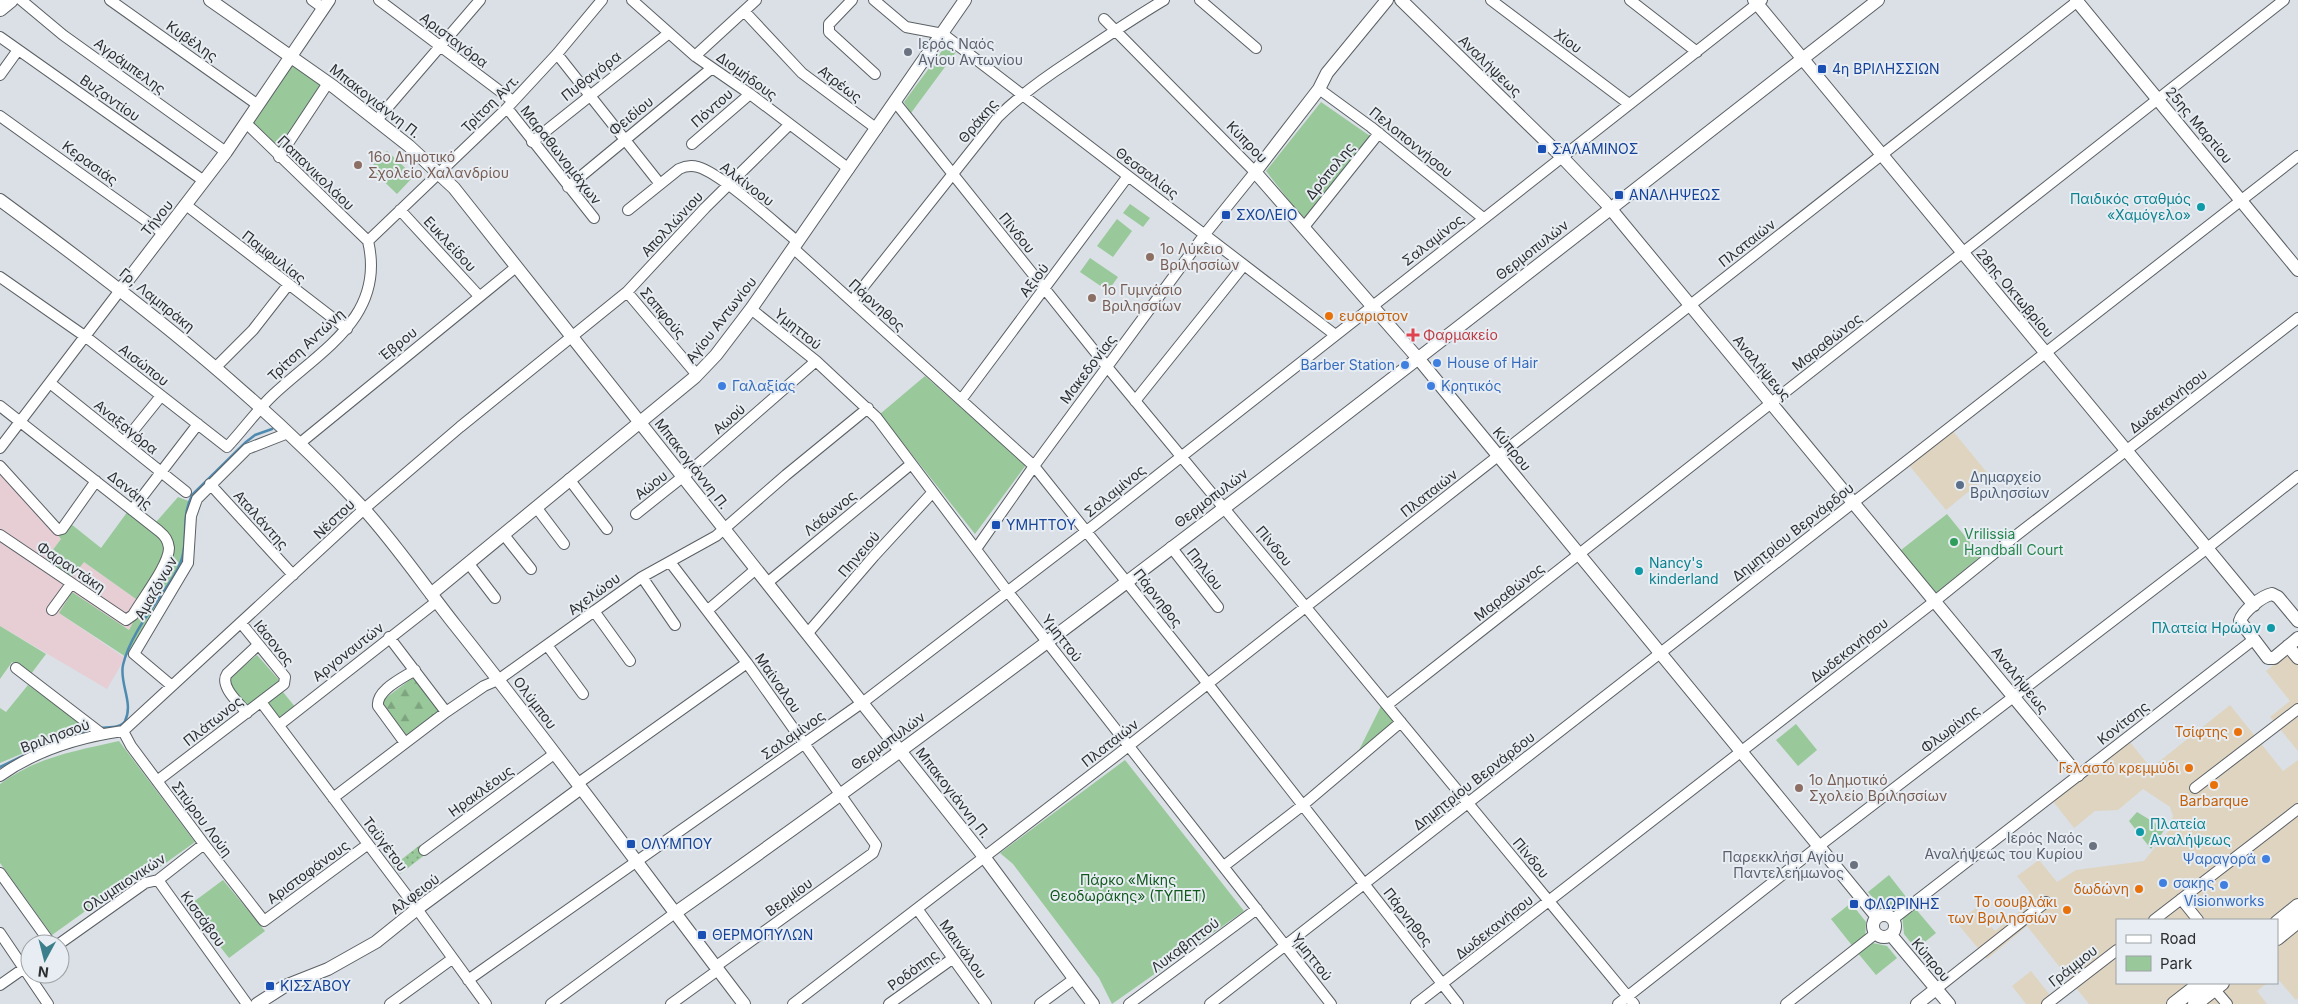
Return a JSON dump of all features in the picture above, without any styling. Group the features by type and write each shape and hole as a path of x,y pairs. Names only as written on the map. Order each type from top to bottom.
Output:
{"main road":[{"path":"0,9 11,0"},
{"path":"2278,922 2298,906"},
{"path":"2278,937 2298,921"},
{"path":"2174,1004 2200,984"},
{"path":"2195,1004 2215,985"}],"street":[{"name":"Αγράμπελης","path":"21,0 63,35 226,152"},
{"name":"Κυβέλης","path":"110,0 258,105"},
{"name":"Μπακογιάννη Π.","path":"210,0 328,83 439,173 466,202 985,858 1093,1004"},
{"path":"312,0 326,4"},
{"name":"Αρισταγόρα","path":"379,0 440,46 510,105"},
{"path":"376,121 480,0"},
{"name":"Τρίτση Αντ.","path":"368,241 510,105 557,54 602,0"},
{"name":"Διομήδους","path":"632,0 696,56 750,94 849,169"},
{"path":"696,56 756,0"},
{"path":"852,0 829,24 829,32 875,74"},
{"path":"874,0 906,27 943,34"},
{"name":"Αγίου Αντωνίου","path":"434,598 468,564 568,479 697,375 716,355 751,309 896,103 965,0"},
{"name":"Θράκης","path":"852,301 998,117 1022,94 1164,0"},
{"path":"1200,0 1256,48"},
{"name":"Μακεδονίας","path":"976,549 1034,466 1205,234 1256,172 1319,90 1334,77 1356,40 1388,0"},
{"name":"Αναλήψεως","path":"1401,0 1561,156 1610,208 2078,775"},
{"name":"Χίου","path":"1491,0 1629,104"},
{"path":"1630,0 1697,52"},
{"name":"Θερμοπυλών","path":"551,1004 901,752 1224,508 1878,0"},
{"name":"25ης Μαρτίου","path":"2077,0 2298,270"},
{"name":"Πλαταιών","path":"793,1004 918,910 1129,746 2077,0"},
{"name":"Μαραθώνος","path":"1387,705 2284,0"},
{"name":"Σαλαμίνος","path":"468,980 862,703 1088,530 1334,334 1697,52 1758,1"},
{"name":"28ης Οκτωβρίου","path":"1758,1 1802,59 2254,605"},
{"name":"Τήνου","path":"0,448 226,152 326,4"},
{"name":"Ατρέως","path":"744,11 802,73 877,129"},
{"name":"Κύπρου","path":"1104,19 1256,172 1418,358 1877,917"},
{"name":"Πυθαγόρα","path":"532,142 589,94 668,33"},
{"name":"Θεσσαλίας","path":"943,34 1334,334"},
{"name":"Βυζαντίου","path":"0,36 204,181"},
{"path":"0,75 18,50"},
{"path":"557,54 660,184"},
{"name":"Φειδίου","path":"568,187 712,68"},
{"path":"279,157 328,83"},
{"name":"Πελοποννήσου","path":"1319,90 1379,133 1483,218"},
{"name":"Πόντου","path":"692,144 750,94"},
{"name":"Πίνδου","path":"896,103 1135,401 1630,1000"},
{"name":"Μαραθωνομάχων","path":"510,105 532,142 594,218"},
{"name":"Κερασιάς","path":"0,116 163,233"},
{"name":"Παπανικολάου","path":"246,123 368,241"},
{"name":"Απολλώνιου","path":"572,337 627,292 728,185 789,125"},
{"name":"Δρόπολης","path":"1304,228 1379,133"},
{"name":"Δημητρίου Βερνάρδου","path":"1210,1004 2298,156"},
{"name":"Αλκίνοου","path":"628,210 683,168 693,166 706,170 728,185 796,245"},
{"name":"Αξιού","path":"961,400 1128,176"},
{"name":"Γρ, Λαμπράκη","path":"0,200 122,289 216,367 288,433"},
{"name":"Παμφυλίας","path":"186,205 347,329"},
{"name":"Ευκλείδου","path":"400,210 479,296"},
{"name":"Τρίτση Αντώνη","path":"265,412 274,394 347,329 360,311 370,285 368,241"},
{"name":"Πάρνηθος","path":"796,245 852,301 1034,466 1088,530 1458,1004"},
{"path":"1135,401 1244,265"},
{"name":"Έβρου","path":"299,444 516,267"},
{"name":"Αισώπου","path":"0,277 86,337 227,447 265,412"},
{"path":"216,367 253,330 288,285"},
{"name":"Σαπφούς","path":"627,292 697,375"},
{"name":"Υμηττού","path":"751,309 816,361 868,408 1008,592 1328,1000"},
{"name":"Δωδεκανήσου","path":"1416,1004 1443,985 1936,601 2018,534 2298,318"},
{"name":"Νέστου","path":"123,731 364,509 460,427 572,337"},
{"name":"Αωού","path":"683,477 816,361"},
{"name":"Αναξαγόρα","path":"50,383 186,492"},
{"path":"124,442 162,396"},
{"name":"Δανάης","path":"0,406 165,536 168,550 164,563 133,615 126,620"},
{"name":"Αχελώου","path":"333,798 446,712 484,686 498,680 642,577 716,536 786,475 868,408"},
{"path":"132,510 198,424"},
{"name":"Ολύμπου","path":"288,433 364,509 637,861 744,1004"},
{"name":"Αμαζόνων","path":"172,686 137,659 134,654 188,563 193,507 210,484 251,446 288,433"},
{"name":"Λάδωνος","path":"767,583 910,465"},
{"path":"0,466 58,530 62,528 96,481"},
{"name":"Φλωρίνης","path":"1618,1004 1630,1000 1819,846 2015,697 2298,476"},
{"name":"Αώου","path":"636,514 683,477"},
{"path":"568,479 607,529"},
{"name":"Αταλάντης","path":"210,484 293,575"},
{"name":"Πηνειού","path":"807,634 874,556 932,493"},
{"path":"536,506 564,544"},
{"name":"Φαραντάκη","path":"0,535 126,620"},
{"path":"504,535 531,569"},
{"name":"Πηλίου","path":"1171,548 1218,607"},
{"name":"Μαίναλου","path":"670,562 747,663 875,842 876,847"},
{"path":"468,564 495,598"},
{"path":"708,610 756,570"},
{"path":"642,577 675,625"},
{"path":"52,610 71,584"},
{"path":"2295,612 2272,594 2266,595 2242,614 2240,621 2268,658 2274,658 2293,642 2298,658"},
{"name":"Αργοναυτών","path":"279,725 389,637 434,598"},
{"path":"594,611 630,661"},
{"name":"Ιάσονος","path":"241,623 285,677 285,681"},
{"path":"389,637 446,712"},
{"name":"Κονίτσης","path":"1893,919 2253,640"},
{"path":"247,712 226,685 224,679 258,645"},
{"path":"547,645 583,694"},
{"name":"Αλφειού","path":"257,1004 292,983 328,969 361,952 399,925 417,909 579,786 747,663"},
{"path":"16,668 99,730"},
{"path":"405,744 378,706 378,701 382,693 415,670"},
{"name":"Πλάτωνος","path":"157,782 261,702 285,681"},
{"name":"Ταϋγέτου","path":"261,702 486,1004"},
{"path":"2195,788 2298,709"},
{"path":"1224,866 1303,805 1401,722"},
{"name":"Βριλησσού","path":"0,776 15,766 99,730 123,731"},
{"name":"Σπύρου Λούη","path":"123,731 130,746 264,921"},
{"name":"Ηρακλέους","path":"424,850 554,754"},
{"path":"2155,919 2298,809"},
{"name":"Ολυμπιονικών","path":"70,936 145,883 158,880 204,844"},
{"name":"Αριστοφάνους","path":"264,921 367,845"},
{"name":"Βερμίου","path":"671,1004 873,853 876,847"},
{"path":"0,873 44,934"},
{"name":"Κισσάβου","path":"158,880 248,1004"},
{"path":"2181,900 2197,919"},
{"path":"1917,1004 2046,902"},
{"name":"Λυκαβηττού","path":"1129,1004 1257,909"},
{"name":"Μαινάλου","path":"918,910 986,1004"},
{"path":"1884,915 1893,919 1895,927 1891,935 1883,938 1875,934 1872,927 1877,917 1884,915"},
{"path":"0,933 20,957"},
{"path":"1786,1004 1875,934"},
{"name":"Κύπρου","path":"1891,935 1949,1004"},
{"name":"Γράμμου","path":"2047,1004 2116,951"},
{"name":"Ροδόπης","path":"889,1004 952,959"},
{"path":"390,1004 452,960"},
{"path":"0,985 20,971"},
{"path":"1040,1004 1074,979"},
{"path":"37,984 48,1004"},
{"path":"2215,985 2227,1004"},
{"path":"1316,1004 1328,1000"}],"shaded area":[{"path":"1952,430 1989,475 1946,510 1908,464"},
{"path":"0,470 61,539 43,563 84,562 143,604 129,630 72,593 59,613 125,658 107,689 0,626"},
{"path":"2296,647 2298,649 2298,751 2270,717 2290,701 2266,671"},
{"path":"2230,705 2283,771 2298,760 2298,998 2296,1000 2278,979 2278,919 2116,919 2116,984 2266,984 2257,991 2267,1004 2089,1004 2027,926 1987,959 1957,923 1976,908 1995,931 2035,899 2017,876 2039,860 2057,882 2076,870 2144,861 2170,829 2173,816 2170,807 2143,789 2118,810 2095,811 2074,828 2052,800 2129,741 2151,768"},
{"path":"2031,971 2057,1004 2026,1004 2012,986"}],"green space":[{"path":"947,44 956,52 911,113 904,102"},
{"path":"292,63 321,86 278,150 252,123"},
{"path":"1321,102 1370,136 1305,221 1266,171"},
{"path":"387,151 414,176 397,194 370,168"},
{"path":"1130,204 1150,218 1143,227 1123,213"},
{"path":"1117,219 1132,231 1113,257 1097,246"},
{"path":"1090,258 1118,277 1108,291 1080,272"},
{"path":"925,376 1026,465 975,534 880,414"},
{"path":"178,497 191,502 184,563 126,657 59,613 72,592 129,630 143,604 84,562 68,582 43,563 61,539 58,535 71,524 101,548 128,511 150,529"},
{"path":"1947,514 1981,556 1936,593 1901,550"},
{"path":"0,626 46,654 31,674 12,662 0,679"},
{"path":"257,655 280,681 246,707 226,681"},
{"path":"415,676 442,715 406,741 379,703"},
{"path":"28,685 91,730 28,751 0,763 0,708 6,712"},
{"path":"283,692 296,708 280,720 267,703"},
{"path":"1381,706 1394,721 1358,752"},
{"path":"1796,724 1817,750 1798,766 1776,740"},
{"path":"119,741 195,842 153,872 133,877 51,934 0,863 0,784 28,767 72,752"},
{"name":"Πάρκο «Μίκης Θεοδωράκης» (ΤΥΠΕΤ)","path":"1125,760 1244,911 1112,1004 1099,978 1013,864 1000,853"},
{"path":"2137,812 2165,829 2151,849 2129,821"},
{"path":"420,845 426,854 400,874 393,866"},
{"path":"1889,875 1910,902 1898,910 1882,909 1868,892"},
{"path":"223,880 265,931 229,958 188,906"},
{"path":"1851,903 1866,922 1865,939 1854,948 1831,919"},
{"path":"1914,907 1936,933 1916,949 1904,934 1902,915"},
{"path":"1868,942 1887,946 1897,958 1876,975 1857,952"}],"waterway":[{"path":"101,728 118,726 125,721 128,707 122,672 126,654 135,634 181,562 184,550 187,511 192,495 246,442 255,435 272,429"},
{"path":"0,767 62,737 90,730"}],"place":[{"name":"Ιερός Ναός Αγίου Αντωνίου","path":"908,52"},
{"name":"4η ΒΡΙΛΗΣΣΙΩΝ","path":"1822,69"},
{"name":"ΣΑΛΑΜΙΝΟΣ","path":"1542,149"},
{"name":"16ο Δημοτικό Σχολείο Χαλανδρίου","path":"358,165"},
{"name":"ΑΝΑΛΗΨΕΩΣ","path":"1619,195"},
{"name":"Παιδικός σταθμός «Χαμόγελο»","path":"2201,207"},
{"name":"ΣΧΟΛΕΙΟ","path":"1226,215"},
{"name":"1o Λύκειο Βριλησσίων","path":"1150,257"},
{"name":"1ο Γυμνάσιο Βριλησσίων","path":"1092,298"},
{"name":"ευαριστον","path":"1329,316"},
{"name":"Φαρμακείο","path":"1413,335"},
{"name":"House of Hair","path":"1437,363"},
{"name":"Barber Station","path":"1405,365"},
{"name":"Γαλαξίας","path":"722,386"},
{"name":"Κρητικός","path":"1431,386"},
{"name":"Δημαρχείο Βριλησσίων","path":"1960,485"},
{"name":"ΥΜΗΤΤΟΥ","path":"996,525"},
{"name":"Vrilissia Handball Court","path":"1954,542"},
{"name":"Nancy's kinderland","path":"1639,571"},
{"name":"Πλατεία Ηρώων","path":"2271,628"},
{"name":"Τσίφτης","path":"2238,732"},
{"name":"Γελαστό κρεμμύδι","path":"2189,768"},
{"name":"Barbarque","path":"2214,785"},
{"name":"1ο Δημοτικό Σχολείο Βριλησσίων","path":"1799,788"},
{"name":"Πλατεία Αναλήψεως","path":"2140,832"},
{"name":"ΟΛΥΜΠΟΥ","path":"631,844"},
{"name":"Ιερός Ναός Αναλήψεως του Κυρίου","path":"2093,846"},
{"name":"Ψαραγορά","path":"2266,859"},
{"name":"Παρεκκλήσι Αγίου Παντελεήμωνος","path":"1854,865"},
{"name":"σακης","path":"2163,883"},
{"name":"Visionworks","path":"2224,885"},
{"name":"δωδώνη","path":"2139,889"},
{"name":"ΦΛΩΡΙΝΗΣ","path":"1854,904"},
{"name":"Το σουβλάκι των Βριλησσίων","path":"2067,910"},
{"name":"ΘΕΡΜΟΠΥΛΩΝ","path":"702,935"},
{"name":"ΚΙΣΣΑΒΟΥ","path":"270,986"}]}
